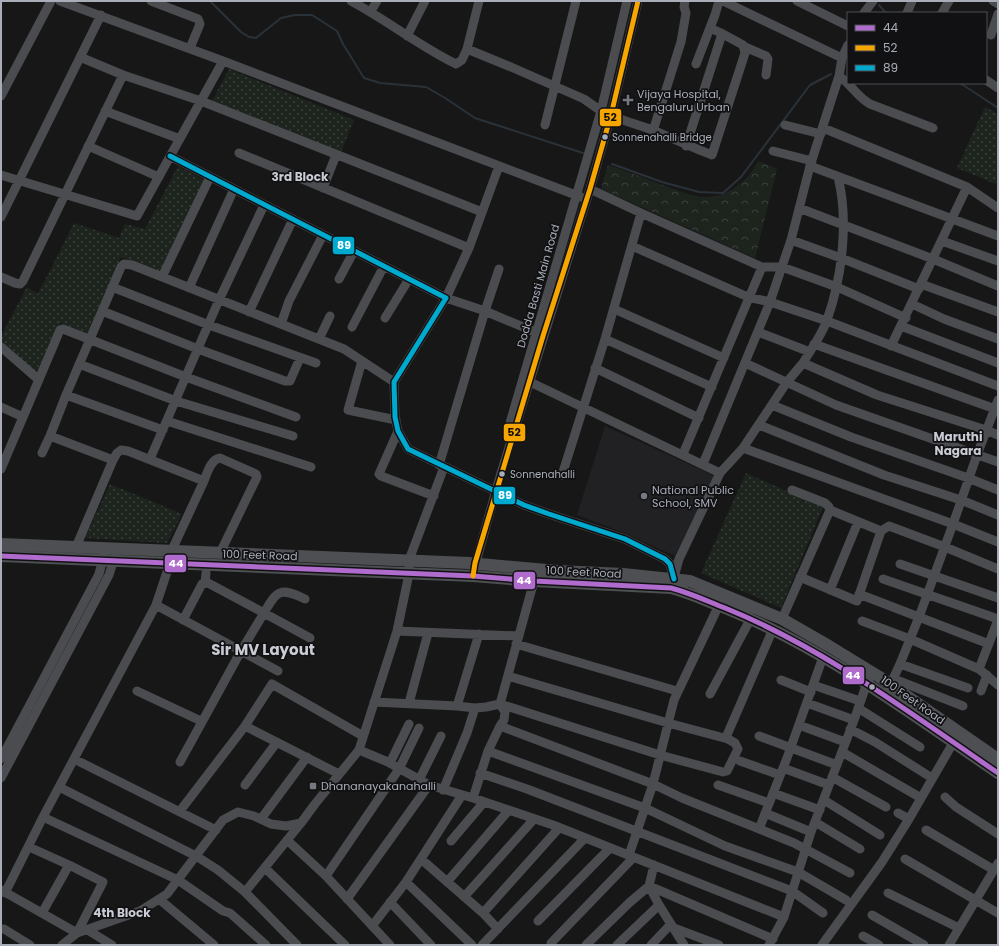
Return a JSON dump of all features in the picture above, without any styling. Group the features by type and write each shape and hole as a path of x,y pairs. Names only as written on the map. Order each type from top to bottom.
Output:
{"main road":[{"name":"100 Feet Road","path":"1,544 76,546 109,555"},
{"name":"100 Feet Road","path":"170,557 220,554 472,563 558,571 623,574 672,583 686,592 751,618 823,657 890,687 998,759"},
{"name":"100 Feet Road","path":"1,556 109,555 170,557 409,574 470,576 534,581 672,583 690,581 782,619 870,678"},
{"name":"100 Feet Road","path":"890,687 953,743 998,773"}],"street":[{"path":"1,96 51,1"},
{"path":"60,1 190,48 577,196 587,198"},
{"path":"151,1 199,20 200,24 190,48"},
{"path":"351,1 371,11 407,36 456,64 462,60 467,49 479,1"},
{"path":"371,11 377,1"},
{"path":"407,36 425,1"},
{"path":"544,125 576,1"},
{"name":"Dodda Basti Main Road","path":"470,576 472,563 493,490 540,334 601,111 627,1"},
{"path":"638,1 611,116 654,131 686,146 712,155 745,53 745,48"},
{"path":"654,131 681,42 686,13 684,6 685,1"},
{"path":"696,64 719,1"},
{"path":"723,1 842,58"},
{"path":"797,1 847,26"},
{"path":"865,12 873,1"},
{"path":"907,12 912,1"},
{"path":"942,12 948,1"},
{"path":"993,1 998,4"},
{"path":"992,35 998,14"},
{"path":"1,217 101,15"},
{"path":"710,28 745,48 764,55 768,59 766,75"},
{"path":"686,146 721,33"},
{"path":"703,464 758,332 782,268 811,164 844,75 842,58 847,47"},
{"path":"467,49 555,86 584,100 601,111"},
{"path":"80,58 123,75 201,102 482,212"},
{"path":"1,175 137,216 224,61"},
{"path":"1,277 20,284 23,281 123,75"},
{"path":"987,81 998,88"},
{"path":"849,84 854,91 870,104 933,128"},
{"path":"105,111 180,139"},
{"name":"Dodda Basti Main Road","path":"493,490 530,382 540,334 590,189 596,163 611,116"},
{"path":"784,125 822,131 967,187 998,208"},
{"path":"88,146 159,177"},
{"path":"773,150 811,164 838,177 998,236"},
{"path":"239,153 469,248"},
{"path":"323,188 336,155"},
{"path":"170,156 446,298 485,311 540,334"},
{"path":"499,166 469,248 446,298 394,382 398,431 408,449 442,466 549,514 625,539 666,559 670,564 672,583"},
{"path":"162,277 210,177"},
{"path":"672,583 679,559 720,473 743,448 787,382 803,363 827,321 838,288 844,225 842,192 838,177"},
{"path":"891,346 967,187"},
{"path":"189,288 234,189"},
{"path":"590,189 641,214 762,267 782,268 838,288 903,322 998,364"},
{"path":"150,460 219,300 264,204"},
{"path":"799,208 933,259 998,286"},
{"path":"562,475 594,368 605,339 641,214"},
{"path":"248,312 293,219"},
{"path":"280,324 288,301 323,235"},
{"path":"791,240 998,312"},
{"path":"942,241 998,261"},
{"path":"632,246 748,297 770,302 827,321 998,386"},
{"path":"339,279 354,251"},
{"path":"42,453 112,287 121,267 126,263 344,349 394,382"},
{"path":"352,327 384,266"},
{"path":"683,454 748,297 762,267"},
{"path":"245,892 359,750 397,630 409,574 409,560 434,496 485,311 500,269"},
{"path":"385,318 409,279"},
{"path":"112,287 208,325 316,363"},
{"path":"912,304 944,319 998,339"},
{"path":"614,309 724,358"},
{"path":"102,311 287,382 290,381 300,358"},
{"path":"319,339 330,316"},
{"path":"1,469 61,330 64,329 186,377 296,417"},
{"path":"758,332 997,406 986,430 968,478 945,547 919,617 890,687 963,706"},
{"path":"605,339 712,387"},
{"path":"1,347 39,380"},
{"path":"362,361 348,410 396,420"},
{"path":"745,363 836,405 998,462"},
{"path":"803,363 877,395 998,435"},
{"path":"79,364 176,401 292,436"},
{"path":"594,368 699,418"},
{"path":"530,382 720,473"},
{"path":"66,395 163,430"},
{"path":"772,405 851,437 998,490"},
{"path":"1,407 23,417"},
{"path":"167,421 311,467"},
{"path":"759,425 884,475 961,500 998,515"},
{"path":"398,431 379,474 434,496"},
{"path":"50,436 113,460"},
{"path":"1,445 10,449"},
{"path":"743,448 953,524 998,542"},
{"path":"76,546 113,460 117,453 121,450 128,451 204,481"},
{"path":"220,554 257,477 256,474 220,458 213,462 170,557 156,605 43,817 29,847 3,891 77,932 140,911 167,894 223,820 238,812 254,816 271,824 286,826 301,823"},
{"path":"792,490 827,504 830,510 881,531"},
{"path":"782,619 830,510"},
{"path":"830,590 858,522"},
{"path":"800,577 857,601 881,531 889,526 998,569"},
{"path":"1,759 109,555"},
{"path":"1,778 109,575 109,555"},
{"path":"900,564 998,598"},
{"path":"183,620 202,584 205,583 206,573"},
{"path":"883,579 927,593 998,619 996,633 989,644 980,669"},
{"path":"473,798 488,751 504,720 505,712 500,704 534,581"},
{"path":"205,583 208,583 310,638"},
{"path":"180,762 201,721 273,597 280,592 287,592 305,599"},
{"path":"859,594 989,644"},
{"path":"156,605 278,671"},
{"path":"551,943 631,857 637,832 653,784 677,691 719,605"},
{"path":"710,694 751,618"},
{"path":"862,621 910,639 980,669 998,685"},
{"path":"728,739 727,735 773,629"},
{"path":"397,630 479,634 518,640 677,691"},
{"path":"409,703 428,632"},
{"path":"458,706 479,634"},
{"path":"759,829 782,771 823,657"},
{"path":"900,664 968,688"},
{"path":"981,691 987,675"},
{"path":"374,702 475,708 500,704 660,755 724,772 727,771 738,749 735,743 728,739 508,676"},
{"path":"649,886 771,942 784,917 811,832 870,678"},
{"path":"781,680 859,705 920,747"},
{"path":"180,811 245,726 272,684 363,736"},
{"path":"137,692 201,721"},
{"path":"807,703 854,720"},
{"path":"443,790 467,733 475,708"},
{"path":"390,763 409,724"},
{"path":"799,725 845,742"},
{"path":"245,726 339,774"},
{"path":"500,726 653,784 682,798 806,849 850,873"},
{"path":"326,876 399,769 419,728"},
{"path":"850,729 875,742 932,778"},
{"path":"419,780 441,736"},
{"path":"759,736 837,764"},
{"path":"245,785 277,742"},
{"path":"822,945 868,882 909,819 953,743"},
{"path":"359,750 390,763 429,785 473,798 559,828 784,917"},
{"path":"488,751 645,808 726,846 798,872 846,900"},
{"path":"842,752 921,798"},
{"path":"261,819 307,758"},
{"path":"74,759 216,830"},
{"path":"740,761 831,781 886,807"},
{"path":"480,773 527,789 792,891 823,913"},
{"path":"347,899 429,785"},
{"path":"718,785 769,803"},
{"path":"59,787 196,856 218,870 245,892 297,945"},
{"path":"773,793 820,810"},
{"path":"372,926 406,882 462,795"},
{"path":"945,797 956,807 998,834"},
{"path":"824,800 880,835"},
{"path":"451,841 484,802"},
{"path":"447,882 509,810"},
{"path":"765,813 811,832"},
{"path":"898,813 909,819"},
{"path":"43,817 178,880 223,912 230,913 266,945"},
{"path":"464,897 534,819"},
{"path":"815,822 860,849"},
{"path":"483,913 559,828"},
{"path":"926,830 996,866 949,945"},
{"path":"482,945 585,838"},
{"path":"288,840 326,876 390,945"},
{"path":"29,847 103,882 77,932 62,945"},
{"path":"538,921 610,848"},
{"path":"421,859 483,913 498,929"},
{"path":"905,859 998,913"},
{"path":"42,913 69,865"},
{"path":"586,945 629,903 649,886 654,865"},
{"path":"264,868 345,945"},
{"path":"406,882 472,945"},
{"path":"649,886 684,945"},
{"path":"888,893 959,928"},
{"path":"159,899 214,945"},
{"path":"390,902 431,945"},
{"path":"617,945 659,905"},
{"path":"872,915 924,945"},
{"path":"651,945 672,926"},
{"path":"672,926 719,945"},
{"path":"4,929 30,945"},
{"path":"86,929 112,945"},
{"path":"864,936 879,945"}],"shaded area":[{"name":"National Public School, SMV","path":"605,426 715,476 675,556 624,533 577,515"}],"green space":[{"path":"229,69 354,120 341,152 212,101"},
{"path":"985,107 998,114 998,185 957,168"},
{"path":"758,161 777,169 755,258 601,189 608,165 695,196 715,196 740,184 753,170"},
{"path":"178,166 204,180 162,272 121,257 88,334 61,323 39,376 1,343 1,336 27,287 38,294 74,223 119,238 125,224 145,229"},
{"path":"746,473 823,507 781,608 701,573"},
{"path":"110,484 182,514 167,543 85,538"}],"waterway":[{"path":"210,1 241,32 249,37 256,38 281,18 295,15 312,15 337,31 343,44 364,78 380,83 426,87 475,118 583,153"},
{"path":"879,5 885,12"},
{"path":"612,164 662,182 699,192 723,193 741,177 810,85 831,74"},
{"path":"962,84 998,108"}],"transit line":[{"name":"52","path":"473,576 475,563 543,336 590,189 611,115 638,1"},
{"name":"89","path":"170,156 446,298 394,382 395,417 398,431 408,449 524,505 625,539 665,559 670,564 674,579"},
{"name":"44","path":"1,556 473,576 534,581 671,588 725,608 762,624 797,642 866,683 998,773"}],"place":[{"name":"Vijaya Hospital, Bengaluru Urban","path":"628,100"},
{"name":"Sonnenahalli Bridge","path":"605,137"},
{"name":"Sonnenahalli","path":"502,474"},
{"name":"National Public School, SMV","path":"644,496"},
{"name":"Dhananayakanahalli","path":"313,786"}],"district":[{"name":"3rd Block","path":"300,177"},
{"name":"Maruthi Nagara","path":"958,444"},
{"name":"Sir MV Layout","path":"263,650"},
{"name":"4th Block","path":"122,913"}]}
